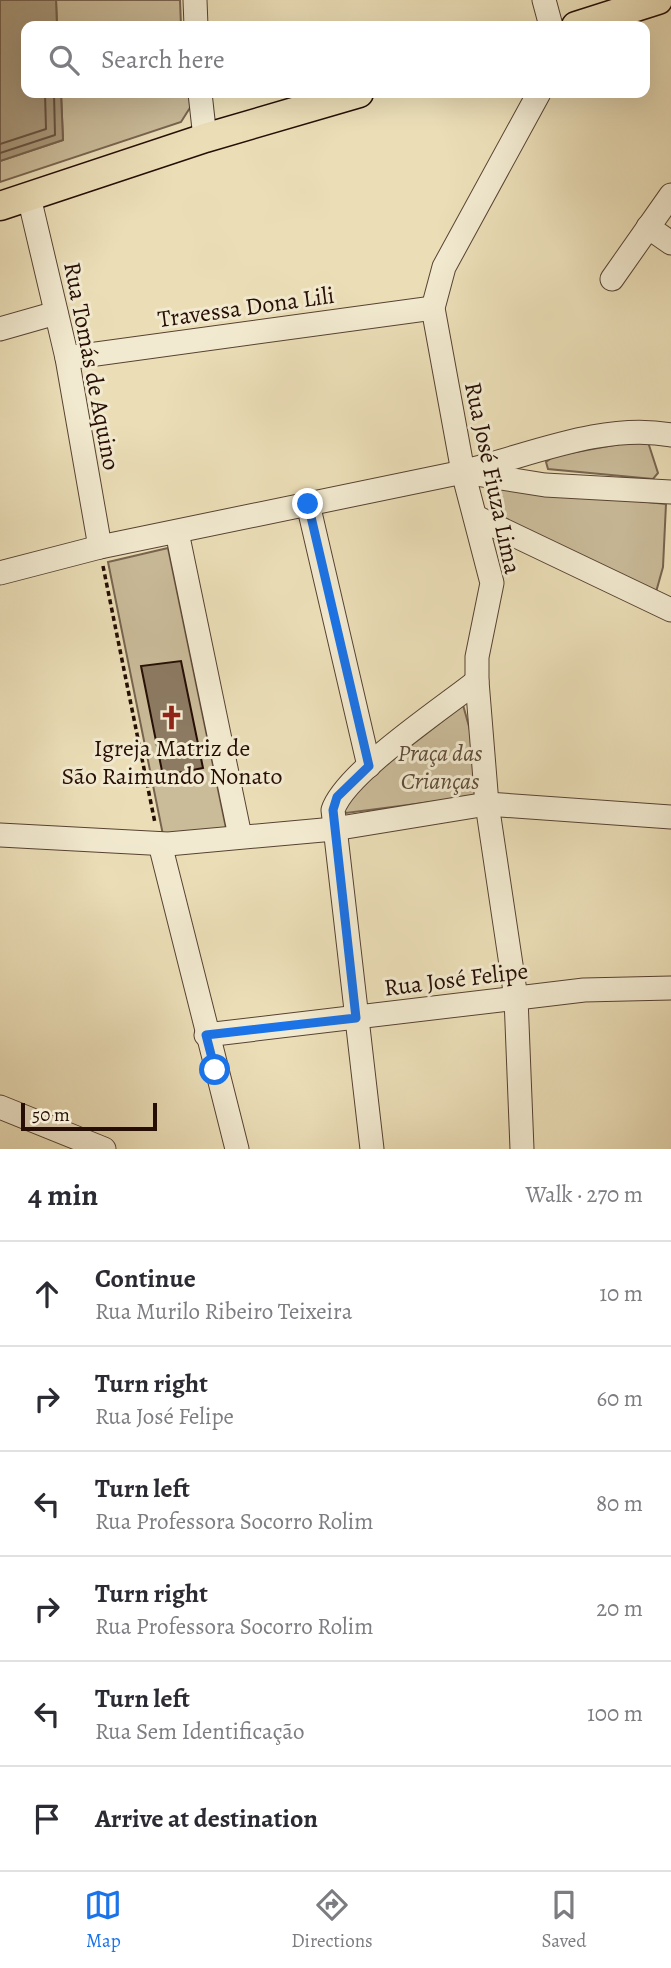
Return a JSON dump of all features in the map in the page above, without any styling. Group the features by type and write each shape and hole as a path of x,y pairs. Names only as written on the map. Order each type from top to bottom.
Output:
{"main road":[{"path":"592,21 658,0"},
{"path":"0,206 205,138 342,98"}],"street":[{"path":"195,0 196,21"},
{"path":"544,0 550,21"},
{"path":"201,98 205,138"},
{"name":"Rua José Fiuza Lima","path":"522,1149 516,998 487,804 477,681 477,657 492,583 463,472 433,308 444,267 536,98"},
{"path":"612,279 671,195"},
{"name":"Rua Tomás de Aquino","path":"29,197 66,358 100,547"},
{"path":"648,228 671,243"},
{"name":"Travessa Dona Lili","path":"66,358 433,308"},
{"path":"0,329 56,313"},
{"path":"0,573 100,547 463,472 616,433 641,431 671,435"},
{"path":"463,472 545,485 671,492"},
{"path":"308,504 369,766"},
{"path":"476,517 670,606"},
{"path":"177,532 240,836"},
{"path":"372,1149 333,810 337,797 369,766 477,681"},
{"path":"0,835 160,844 334,829 487,804 671,817"},
{"path":"160,844 206,1035 237,1149"},
{"name":"Rua José Felipe","path":"206,1035 516,998 626,988 671,988"},
{"path":"0,1107 104,1149"}],"path":[{"path":"100,547 160,844"}],"green space":[{"path":"56,0 180,0 181,21 57,21"},
{"path":"61,98 194,98 181,122 0,182 0,161 63,140"},
{"path":"647,439 658,473 653,479 548,469 546,462 554,456"},
{"path":"490,485 666,504 663,567 656,592 497,520 492,510"},
{"path":"168,548 226,828 163,835 108,562"},
{"name":"Praça das Crianças","path":"463,705 470,730 477,793 470,797 346,813 342,807 364,782"}],"water":[{"path":"0,0 56,0 57,21 21,21 21,98 61,98 63,140 0,161"}],"building":[{"name":"Igreja Matriz de São Raimundo Nonato","path":"181,661 203,768 163,776 141,666"}],"place":[{"name":"Igreja Matriz de São Raimundo Nonato","path":"172,717"}],"route":[{"path":"215,1070 206,1035 356,1018 333,810 337,797 369,766 308,504"}]}
